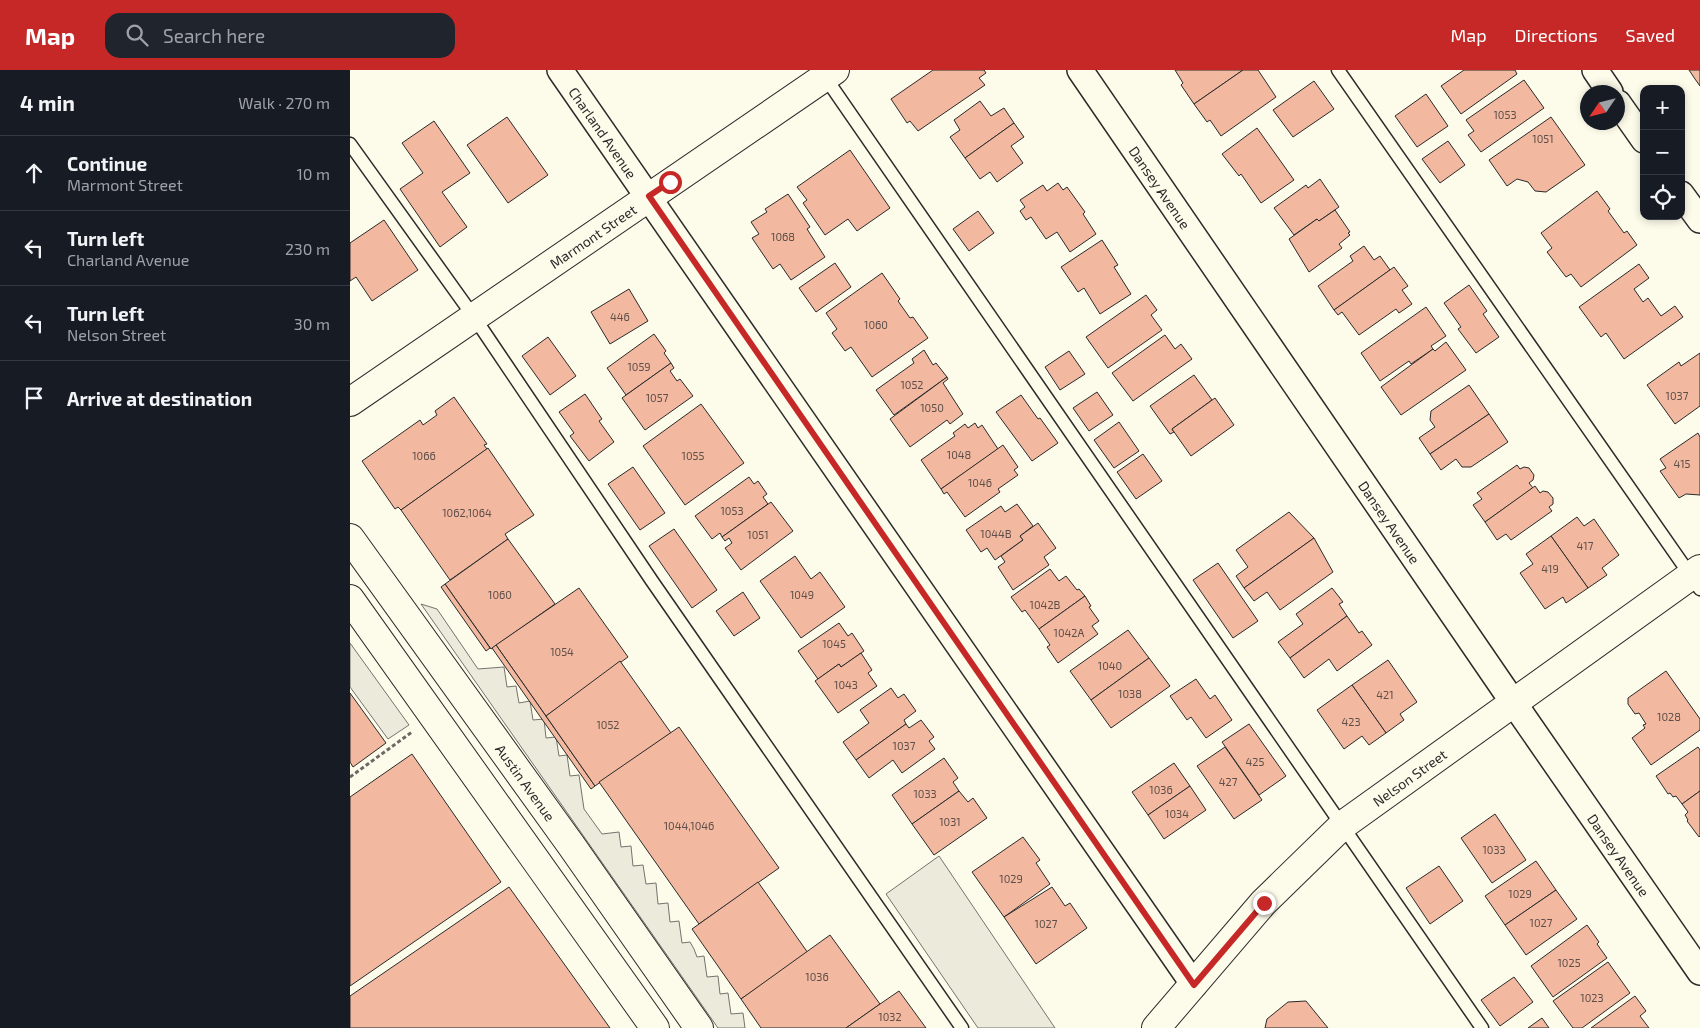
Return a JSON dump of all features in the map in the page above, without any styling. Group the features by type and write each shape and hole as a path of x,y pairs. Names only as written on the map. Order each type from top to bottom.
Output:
{"main road":[{"name":"Marmont Street","path":"350,402 830,74"},
{"name":"Austin Avenue","path":"350,538 571,845 699,1028"},
{"name":"Nelson Street","path":"1156,1028 1264,903 1343,825 1513,702 1697,578"},
{"path":"350,599 655,1028"}],"street":[{"name":"Charland Avenue","path":"560,70 1194,985"},
{"name":"Dansey Avenue","path":"1080,70 1700,972"},
{"path":"1595,70 1605,85"},
{"path":"1625,113 1640,134"},
{"path":"1685,199 1700,220"}],"lane":[{"path":"1338,70 1697,578"},
{"path":"830,74 1482,1028"},
{"path":"350,144 474,317 647,573 962,1028"}],"path":[{"path":"350,777 415,730"}],"shaded area":[{"path":"421,604 437,609 478,669 504,667 507,687 516,686 519,703 530,701 533,720 544,719 546,738 556,737 559,756 567,755 570,776 579,775 584,809 602,834 619,832 621,847 631,846 633,866 643,865 646,884 656,883 658,904 668,903 670,922 679,921 682,943 690,942 697,957 704,956 707,977 718,976 720,994 728,993 731,1014 743,1013 745,1028 718,1028"},
{"path":"350,643 409,725 388,739 350,687"},
{"path":"939,856 1055,1028 978,1028 886,894"}],"building":[{"path":"933,70 984,70 986,73 979,78 985,85 918,131 910,121 907,123 891,99"},
{"path":"1175,70 1243,70 1194,104 1181,85 1183,83"},
{"path":"1243,70 1258,70 1276,97 1221,136 1210,120 1207,122 1194,104"},
{"path":"1464,70 1515,70 1517,74 1461,114 1441,86"},
{"path":"1689,70 1700,70 1700,86 1695,79"},
{"path":"1524,80 1544,108 1481,152 1468,135 1474,131 1466,120"},
{"path":"1314,81 1334,109 1293,137 1273,110"},
{"path":"1426,94 1448,126 1417,147 1395,116"},
{"path":"980,101 991,116 1004,108 1014,123 965,158 950,137 960,130 954,120"},
{"path":"507,117 548,175 508,203 467,145"},
{"path":"1551,117 1585,165 1546,192 1535,191 1528,182 1517,179 1507,186 1489,160"},
{"path":"434,121 470,173 442,192 467,227 440,247 400,189 423,173 402,143"},
{"path":"1014,123 1024,137 1011,146 1023,163 997,182 990,172 980,179 965,158"},
{"path":"1257,128 1294,180 1261,203 1241,174 1239,176 1222,154"},
{"path":"1448,141 1465,165 1440,183 1422,159"},
{"path":"850,150 890,208 857,231 848,219 825,235 803,203 807,200 797,187"},
{"path":"1320,179 1339,207 1294,235 1274,208 1306,185 1308,188"},
{"path":"1058,183 1063,190 1067,187 1085,212 1083,214 1096,234 1070,252 1057,232 1046,239 1031,217 1026,220 1020,211 1025,207 1020,200 1043,185 1047,191"},
{"path":"1597,191 1610,209 1608,211 1624,233 1627,231 1637,245 1581,287 1571,274 1566,277 1547,252 1552,248 1541,233"},
{"path":"788,194 810,227 807,229 825,257 791,280 780,264 773,269 752,238 759,234 751,222 767,212 765,209"},
{"path":"1335,210 1350,232 1348,233 1350,235 1339,244 1342,248 1309,272 1289,239 1317,219 1319,221"},
{"path":"978,211 994,233 969,251 953,229"},
{"path":"384,220 418,270 372,301 356,277 350,281 350,243"},
{"path":"1102,240 1118,265 1114,267 1131,294 1100,314 1084,288 1078,292 1061,267"},
{"path":"1364,246 1374,260 1380,256 1390,270 1334,310 1318,286 1353,261 1350,256"},
{"path":"835,263 851,287 816,312 799,288"},
{"path":"1639,264 1649,278 1634,289 1643,302 1648,298 1661,316 1675,306 1683,317 1624,359 1606,333 1601,337 1579,307"},
{"path":"1394,267 1408,286 1402,290 1412,304 1399,313 1396,309 1359,335 1342,312 1338,315 1334,310"},
{"path":"882,273 900,299 898,301 910,318 913,317 928,338 872,377 851,347 845,351 832,333 837,329 826,313"},
{"path":"1469,285 1487,311 1483,314 1499,337 1476,353 1458,329 1461,327 1444,303"},
{"path":"629,289 648,321 610,344 591,312"},
{"path":"1146,295 1157,310 1151,315 1162,330 1108,368 1086,337"},
{"path":"1426,307 1446,336 1431,346 1433,349 1411,364 1409,361 1380,381 1361,353"},
{"path":"654,334 666,351 664,353 671,363 626,395 607,368"},
{"path":"1165,335 1175,349 1181,344 1192,359 1133,401 1112,373"},
{"path":"548,337 576,376 550,395 522,356"},
{"path":"1446,342 1466,370 1401,415 1381,387 1433,349 1435,351"},
{"path":"924,350 933,365 936,363 947,377 894,415 876,390 914,363 912,359"},
{"path":"1069,351 1085,374 1060,390 1045,367"},
{"path":"1700,353 1700,406 1675,424 1647,385 1679,362 1681,366"},
{"path":"671,363 674,368 670,371 677,381 680,379 693,396 645,430 622,398"},
{"path":"1194,375 1212,400 1172,429 1174,432 1170,434 1150,406"},
{"path":"947,377 948,379 943,383 963,414 950,424 947,420 910,447 890,419"},
{"path":"1469,385 1489,414 1430,454 1419,438 1435,427 1430,420 1431,411"},
{"path":"1097,392 1113,415 1089,431 1073,408"},
{"path":"585,394 602,419 599,421 614,442 589,461 570,436 574,433 559,412"},
{"path":"1021,395 1058,443 1032,461 996,412"},
{"path":"454,397 487,444 484,445 487,449 401,510 398,507 395,509 362,461 420,420 423,425 437,415 435,411"},
{"path":"1215,398 1234,425 1191,456 1172,429"},
{"path":"701,404 744,463 685,505 643,446"},
{"path":"1489,414 1508,442 1471,467 1462,467 1456,459 1441,470 1430,454"},
{"path":"1119,422 1139,451 1114,468 1094,440"},
{"path":"975,423 978,428 982,425 998,449 941,489 921,460 955,436 953,433 965,424 968,428"},
{"path":"1698,433 1700,437 1700,495 1686,494 1679,498 1660,471 1666,468 1660,459"},
{"path":"1003,445 1018,467 1014,470 1018,475 998,489 1000,492 965,517 947,492 944,494 941,489"},
{"path":"488,448 534,515 505,534 508,539 450,580 401,510"},
{"path":"1143,454 1162,481 1136,499 1117,472"},
{"path":"1517,465 1520,469 1524,467 1529,468 1534,475 1533,480 1529,483 1533,488 1485,522 1473,505 1482,499 1477,493"},
{"path":"633,467 665,513 640,530 608,484"},
{"path":"749,477 754,484 758,481 767,494 763,497 768,504 722,537 720,533 712,539 695,516"},
{"path":"1535,486 1540,493 1543,491 1548,492 1553,498 1553,504 1549,507 1552,511 1511,540 1506,534 1497,540 1485,522"},
{"path":"771,502 793,531 741,570 725,548 732,543 729,538 725,541 722,537"},
{"path":"1017,504 1033,526 1020,536 1023,540 995,560 987,548 981,552 966,530 1001,506 1005,512"},
{"path":"1289,512 1314,538 1244,588 1236,576 1248,567 1236,550"},
{"path":"1577,517 1584,526 1594,519 1619,555 1602,568 1607,575 1588,588 1551,536"},
{"path":"1038,523 1056,548 1044,557 1049,565 1013,590 998,567 1005,562 1001,556 1023,540 1020,536"},
{"path":"674,529 717,590 692,608 649,546"},
{"path":"1551,536 1588,588 1566,603 1563,597 1545,609 1520,573 1533,564 1526,554"},
{"path":"1314,538 1333,572 1280,610 1267,592 1254,601 1244,588"},
{"path":"508,539 555,604 491,649 445,584"},
{"path":"795,556 811,579 820,572 845,607 801,638 760,581"},
{"path":"1218,563 1258,621 1233,638 1193,580"},
{"path":"1050,569 1059,581 1066,576 1077,590 1079,589 1085,596 1039,629 1025,610 1022,612 1011,597"},
{"path":"445,584 490,648 486,651 441,587"},
{"path":"579,588 628,657 546,716 496,645"},
{"path":"1332,588 1343,602 1339,604 1347,616 1290,658 1278,642 1303,624 1296,614"},
{"path":"743,592 760,618 734,636 716,611"},
{"path":"1085,596 1091,606 1089,607 1099,621 1092,626 1098,634 1058,663 1047,647 1050,645 1039,629"},
{"path":"1347,616 1359,633 1362,631 1372,645 1337,671 1329,659 1304,678 1290,658"},
{"path":"839,623 848,636 852,633 864,651 841,667 839,664 818,679 798,651"},
{"path":"1128,630 1149,658 1091,700 1070,671"},
{"path":"496,645 595,786 591,789 492,648"},
{"path":"861,653 872,670 868,673 877,686 838,713 815,681 839,664 841,667"},
{"path":"1149,658 1170,686 1111,728 1091,700"},
{"path":"1388,660 1417,702 1400,714 1404,720 1386,733 1352,685"},
{"path":"620,661 671,733 595,786 546,716"},
{"path":"1666,671 1700,719 1700,730 1651,765 1632,738 1645,728 1643,725 1646,724 1639,713 1635,714 1628,704 1628,698"},
{"path":"1196,679 1210,699 1215,695 1232,720 1206,738 1191,717 1187,720 1170,696"},
{"path":"1352,685 1386,733 1369,745 1362,736 1344,749 1317,710"},
{"path":"891,688 898,698 904,694 916,711 904,720 906,724 856,760 843,742 869,723 860,710"},
{"path":"350,693 386,743 353,767 350,762"},
{"path":"921,720 934,737 929,741 935,749 902,773 893,760 869,778 856,760 906,724 909,728"},
{"path":"1249,724 1286,776 1259,795 1222,742"},
{"path":"679,727 779,868 699,924 599,782"},
{"path":"1225,747 1262,800 1234,819 1197,766"},
{"path":"1698,747 1700,750 1700,791 1682,804 1676,796 1673,797 1670,793 1668,794 1656,776"},
{"path":"412,754 501,882 350,986 350,797"},
{"path":"944,758 958,778 953,782 959,791 912,824 892,795"},
{"path":"1174,763 1190,786 1148,815 1132,792"},
{"path":"1190,786 1206,810 1164,839 1148,815"},
{"path":"959,791 968,802 973,798 987,818 934,855 912,824"},
{"path":"1700,791 1699,837 1687,821 1685,815 1688,812 1682,804"},
{"path":"1495,814 1526,860 1492,883 1461,838"},
{"path":"1023,837 1040,860 1036,863 1050,884 1004,917 972,872"},
{"path":"1536,861 1556,890 1505,925 1485,896"},
{"path":"1439,866 1463,901 1430,924 1406,888"},
{"path":"758,882 808,953 741,999 692,929"},
{"path":"509,887 610,1028 350,1028 350,996"},
{"path":"1052,887 1065,906 1070,903 1087,928 1036,964 1004,917"},
{"path":"1556,890 1577,919 1526,955 1505,925"},
{"path":"1587,925 1607,958 1553,997 1531,966"},
{"path":"830,935 880,1004 846,1028 761,1028 741,999"},
{"path":"1608,962 1630,993 1582,1028 1573,1028 1553,1001"},
{"path":"1514,977 1533,1002 1500,1026 1481,1000"},
{"path":"899,991 926,1028 846,1028 880,1004"},
{"path":"1635,996 1646,1011 1640,1016 1649,1028 1591,1028"},
{"path":"1306,1001 1328,1028 1265,1028 1267,1019 1288,1002"},
{"path":"1542,1018 1549,1028 1528,1028"}],"route":[{"path":"670,182 649,196 1194,985 1264,903"}]}
